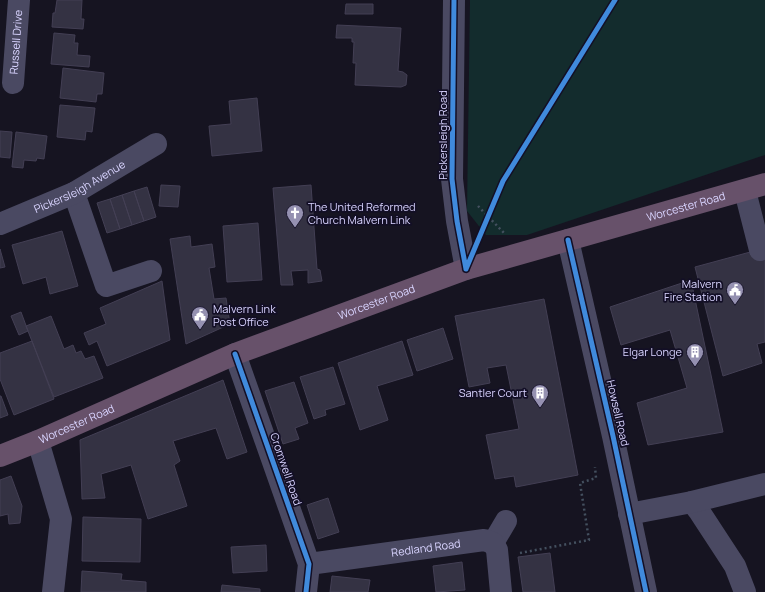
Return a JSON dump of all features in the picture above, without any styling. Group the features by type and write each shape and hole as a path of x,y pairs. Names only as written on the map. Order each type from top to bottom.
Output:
{"highway":[{"name":"Worcester Road","path":"0,456 38,441 236,354 466,269 745,191 765,184"}],"street":[{"name":"Russell Drive","path":"15,83 19,0"},
{"name":"Pickersleigh Road","path":"454,0 452,179 457,222 466,269"},
{"name":"Pickersleigh Avenue","path":"0,224 74,194 156,144"},
{"path":"745,191 760,250"},
{"path":"74,194 106,286 151,271"},
{"name":"Howsell Road","path":"568,240 646,592"},
{"name":"Cromwell Road","path":"236,354 309,564 306,592"},
{"path":"38,441 61,519 53,592"},
{"path":"629,514 692,502 765,484"},
{"path":"692,502 735,566 745,592"},
{"path":"501,592 495,550 506,522"},
{"name":"Redland Road","path":"309,564 484,540 495,550"}],"path":[{"path":"452,179 523,253"},
{"path":"495,550 589,540 580,483 596,478 594,462"}],"green space":[{"path":"470,0 765,0 765,155 527,235 486,235 467,211"}],"building":[{"path":"57,0 82,0 81,19 84,19 83,29 52,27 53,13 55,13"},
{"path":"346,4 373,4 373,14 345,14"},
{"path":"337,25 401,28 398,71 407,75 406,85 401,87 355,85 356,63 353,63 354,42 352,42 352,38 336,38"},
{"path":"54,33 75,35 74,43 78,43 77,55 90,56 89,67 51,64"},
{"path":"63,68 104,73 102,94 97,94 96,102 60,98"},
{"path":"257,98 262,151 212,156 209,126 231,124 229,101"},
{"path":"60,105 95,108 92,132 86,131 85,140 57,137"},
{"path":"0,131 12,132 10,158 0,157"},
{"path":"16,132 47,136 44,159 37,158 36,161 24,160 23,168 12,167"},
{"path":"161,185 180,186 178,207 159,206"},
{"name":"The United Reformed Church Malvern Link","path":"311,185 317,269 320,270 322,281 308,283 308,270 291,271 293,285 281,285 273,188"},
{"path":"147,187 156,217 144,221 134,191"},
{"path":"134,191 144,221 132,225 122,195"},
{"path":"122,195 132,225 120,229 110,199"},
{"path":"110,199 120,229 107,233 97,203"},
{"path":"258,223 262,280 227,282 223,226"},
{"path":"62,231 78,286 50,294 46,277 23,284 12,245"},
{"path":"190,236 191,247 212,244 215,267 209,268 214,299 226,298 230,324 186,344 170,239"},
{"name":"Malvern Fire Station","path":"765,248 765,342 757,344 762,363 723,376 695,267"},
{"path":"0,249 5,267 0,268"},
{"name":"Elgar Longe","path":"691,280 723,432 648,445 637,403 687,388 670,330 621,345 610,307"},
{"path":"162,281 170,340 107,366 97,341 89,345 84,333 106,324 100,308"},
{"name":"Santler Court","path":"544,299 578,475 516,487 514,476 495,479 486,435 519,429 506,365 487,368 490,383 469,387 455,316"},
{"path":"21,312 28,331 19,335 11,316"},
{"path":"51,316 64,349 73,345 76,353 81,351 85,359 94,356 103,378 54,397 26,326"},
{"path":"443,328 453,359 417,371 407,340"},
{"path":"32,341 54,399 14,415 0,379 0,353"},
{"path":"402,341 413,375 377,386 388,420 360,430 338,363"},
{"path":"333,367 345,404 325,410 326,415 314,419 300,377"},
{"path":"223,380 247,452 227,459 216,428 173,441 180,461 174,465 187,506 148,519 131,465 101,474 105,498 82,499 80,440"},
{"path":"294,382 308,423 295,428 299,439 283,444 265,391"},
{"path":"0,396 8,415 0,418"},
{"path":"11,476 22,506 20,523 9,524 8,514 0,516 0,480"},
{"path":"328,498 339,532 318,539 307,505"},
{"path":"83,517 141,519 140,562 82,561"},
{"path":"266,545 267,571 233,573 231,547"},
{"path":"550,553 555,592 523,592 518,557"},
{"path":"462,562 465,590 436,592 433,566"},
{"path":"82,571 122,574 121,580 146,582 146,592 81,592"},
{"path":"332,576 370,580 368,592 330,592"},
{"path":"222,585 260,589 260,592 221,592"}],"cycle path":[{"path":"454,0 452,179 457,221 466,269"},
{"path":"466,269 503,181 615,0"},
{"path":"568,240 613,436 646,592"},
{"path":"235,354 309,564 306,592"}],"place":[{"name":"The United Reformed Church Malvern Link","path":"295,228"},
{"name":"Malvern Fire Station","path":"735,305"},
{"name":"Malvern Link Post Office","path":"200,330"},
{"name":"Elgar Longe","path":"695,367"},
{"name":"Santler Court","path":"540,408"}]}
